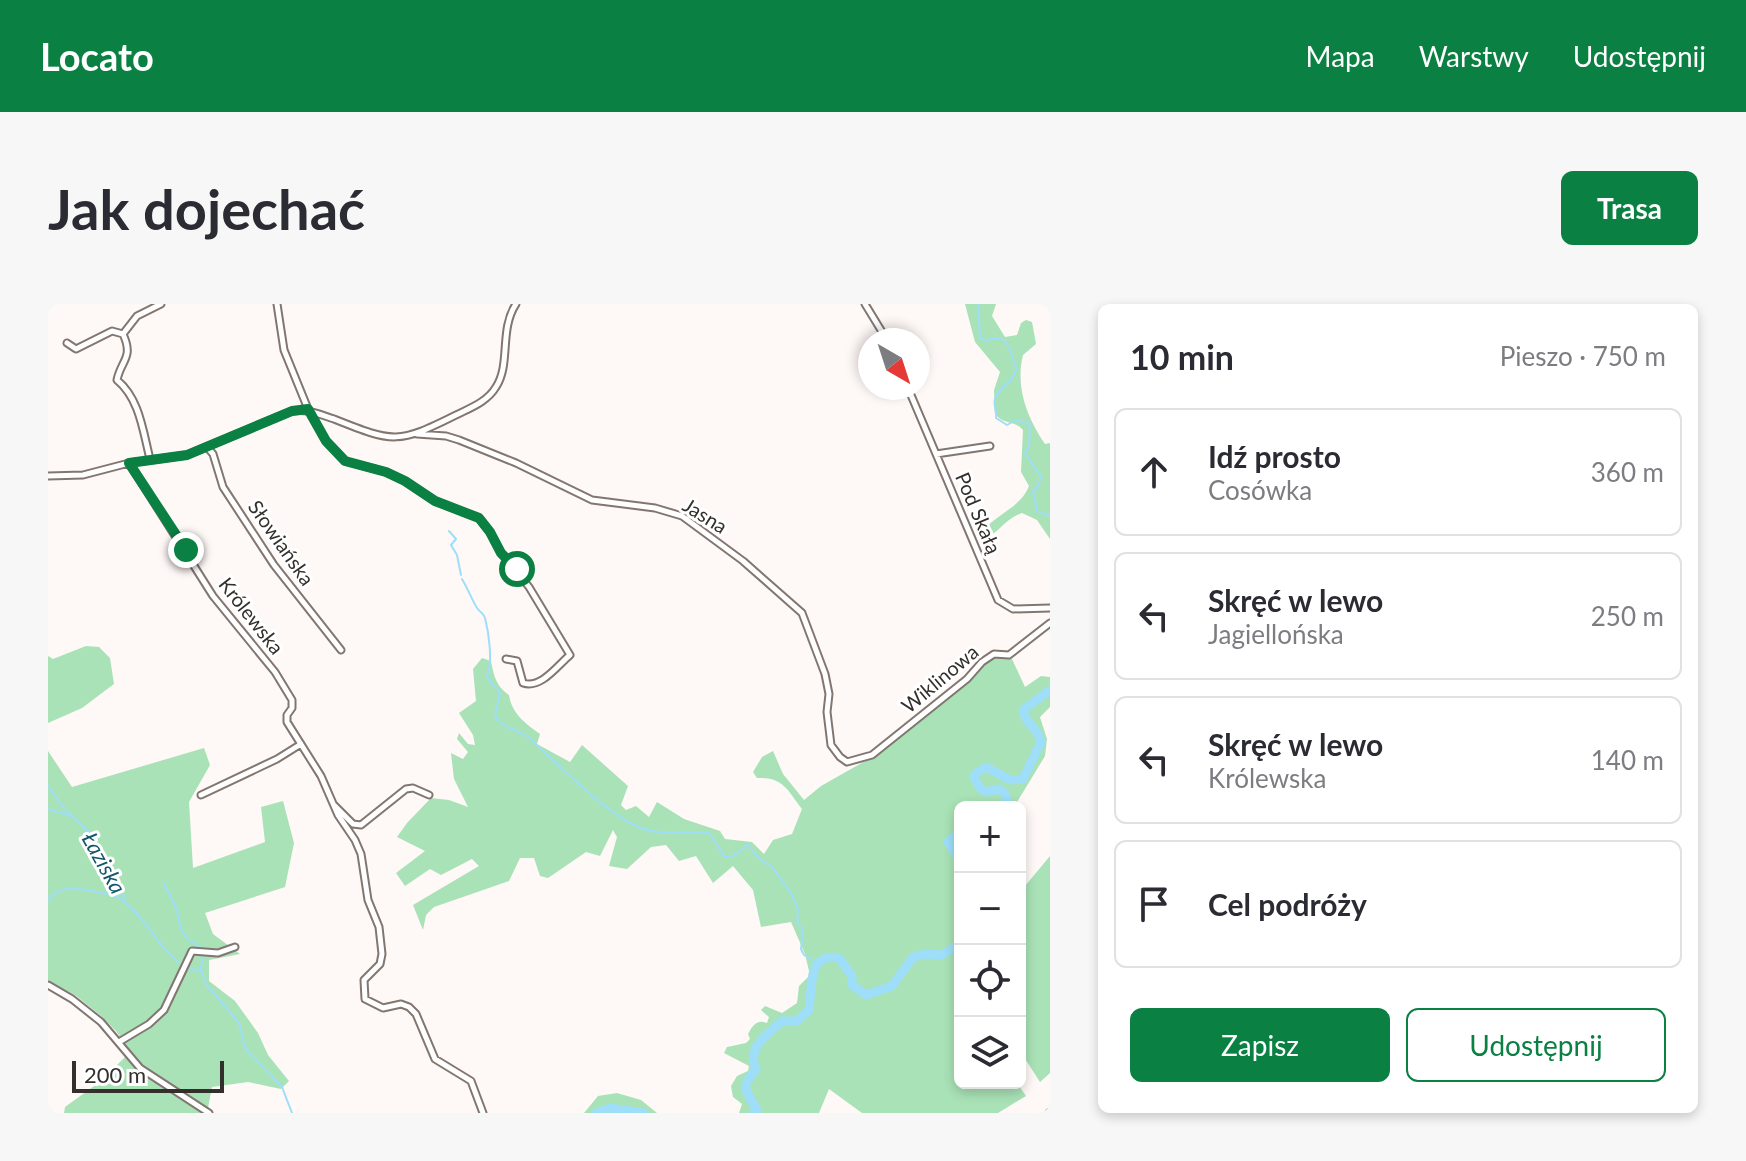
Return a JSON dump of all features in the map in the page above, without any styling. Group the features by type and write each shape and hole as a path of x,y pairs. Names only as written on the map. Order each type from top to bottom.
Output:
{"street":[{"path":"150,459 138,409 131,395 117,380 128,358 123,334 137,316 161,304"},
{"path":"277,304 284,350 308,409 326,441 345,461 405,481 435,501 479,518 501,553 529,587 570,655 539,682 530,685 523,683 517,661 506,659"},
{"path":"417,434 480,403 496,387 507,324 516,304"},
{"path":"865,304 880,328"},
{"path":"67,343 76,349 112,331 123,334"},
{"name":"Pod Skałą","path":"913,400 998,600 1013,609 1050,608"},
{"path":"48,476 100,473 129,463 173,458 292,411 308,409"},
{"name":"Jasna","path":"308,409 365,432 389,438 417,434 446,436 516,463 592,500 682,516 795,604 802,613 825,674 831,745 840,757 850,762"},
{"path":"936,454 990,446"},
{"name":"Słowiańska","path":"207,447 213,454 223,487 274,565 341,650"},
{"name":"Królewska","path":"129,463 213,596 275,672 292,700 292,708 286,718 301,744"},
{"name":"Wiklinowa","path":"850,762 872,755 967,679 982,662 994,654 1009,655 1050,623"},
{"path":"201,795 277,759 301,744 361,854 368,900 379,927 380,964 364,980 365,999 383,1008 401,1004 409,1007 416,1014 435,1059 471,1081 483,1113"},
{"path":"333,805 353,824 361,825 406,789 413,788 429,795"},
{"path":"119,1042 149,1024 164,1010 192,951 218,953 235,947"},
{"path":"48,985 101,1022 131,1061 209,1113"}],"green space":[{"path":"965,304 996,304 992,316 1005,337 1017,335 1021,323 1026,320 1032,322 1036,344 1023,355 1021,379 1024,402 1033,424 1045,444 1050,443 1050,539 1037,520 1022,513 990,536 985,538 981,534 1020,500 1029,486 1021,472 1023,430 995,414 994,390 1000,372 975,342"},
{"path":"86,646 99,647 110,658 114,684 82,708 48,723 48,656 53,659"},
{"path":"996,655 1012,659 1025,687 1041,676 1050,677 1050,707 1040,717 1047,739 1045,756 1018,801 954,801 954,1089 1021,1089 1026,1096 998,1113 862,1113 829,1089 819,1113 739,1113 742,1104 733,1097 731,1086 737,1076 748,1071 749,1066 724,1053 727,1047 746,1043 750,1039 748,1034 756,1024 767,1023 769,1017 761,1010 765,1006 782,1013 797,1003 799,986 808,977 809,971 791,922 761,927 753,890 733,866 713,883 696,856 679,861 666,845 651,847 627,869 609,866 617,837 613,830 600,856 586,852 548,878 540,876 534,858 520,858 509,881 434,907 426,915 423,930 413,905 479,866 472,859 441,875 430,869 405,886 396,873 425,851 397,837 431,798 468,807 454,779 451,753 463,759 468,752 457,739 459,733 468,744 475,745 473,735 459,713 476,701 473,669 482,658 491,661 496,680 509,695 516,713 540,734 537,744 570,762 582,745 628,786 621,805 626,810 636,806 649,817 657,802 684,819 720,831 725,839 752,842 764,854 773,840 792,834 802,809 779,782 757,778 753,772 762,757 773,751 783,774 804,800 821,786 874,756 968,681"},
{"path":"204,748 210,765 189,802 193,868 265,842 261,807 283,801 294,843 285,887 205,913 213,934 240,954 209,960 209,981 235,1001 258,1033 268,1055 289,1081 281,1089 248,1082 212,1087 208,1108 140,1064 100,1015 75,995 48,981 48,751 72,787"},
{"path":"1050,856 1050,1073 1040,1082 1026,1060 1026,885"},
{"path":"125,1057 138,1070 204,1113 64,1113 65,1107 101,1081"},
{"path":"617,1093 641,1100 657,1113 584,1113 598,1096"}],"waterway":[{"path":"978,304 980,337 985,341 998,338 1006,342 1016,368 1012,378 996,395 996,418 1007,425 1016,420 1030,424 1029,446 1025,454 1041,476 1033,491 1037,511 1050,516"},
{"path":"449,531 456,539 451,545 457,555 461,575"},
{"path":"462,579 485,618 490,656 487,677 500,693 495,715 498,720 529,738 598,800 627,821 657,832 709,833 725,857 733,856 748,845 758,858 772,867 791,893 803,933 801,949 804,955 819,964"},
{"path":"1006,801 1004,792 999,789 986,792 974,777 986,767 1010,780 1023,779 1041,742 1023,710 1050,690"},
{"name":"Łaziska","path":"48,786 63,807 92,835 111,874 121,887 125,902"},
{"name":"Łaziska","path":"48,809 71,816"},
{"path":"954,837 948,842 954,852"},
{"path":"164,883 176,908 181,929 201,948"},
{"name":"Łaziska","path":"48,900 61,890 71,888 117,897 135,912 182,965"},
{"path":"753,1113 757,1110 746,1085 756,1070 756,1048 782,1021 797,1021 809,1010 813,974 821,960 839,958 852,976 852,985 866,995 892,986 913,957 942,955 958,945"},
{"name":"Łaziska","path":"203,954 201,968 206,984 239,1023 245,1048 282,1087 292,1113"},
{"name":"Łaziska","path":"188,968 201,971"},
{"path":"596,1113 610,1108 644,1113"}],"route":[{"path":"186,550 129,463 187,455 292,411 308,409 326,441 345,461 386,472 435,501 479,518 501,553 517,569"}]}
